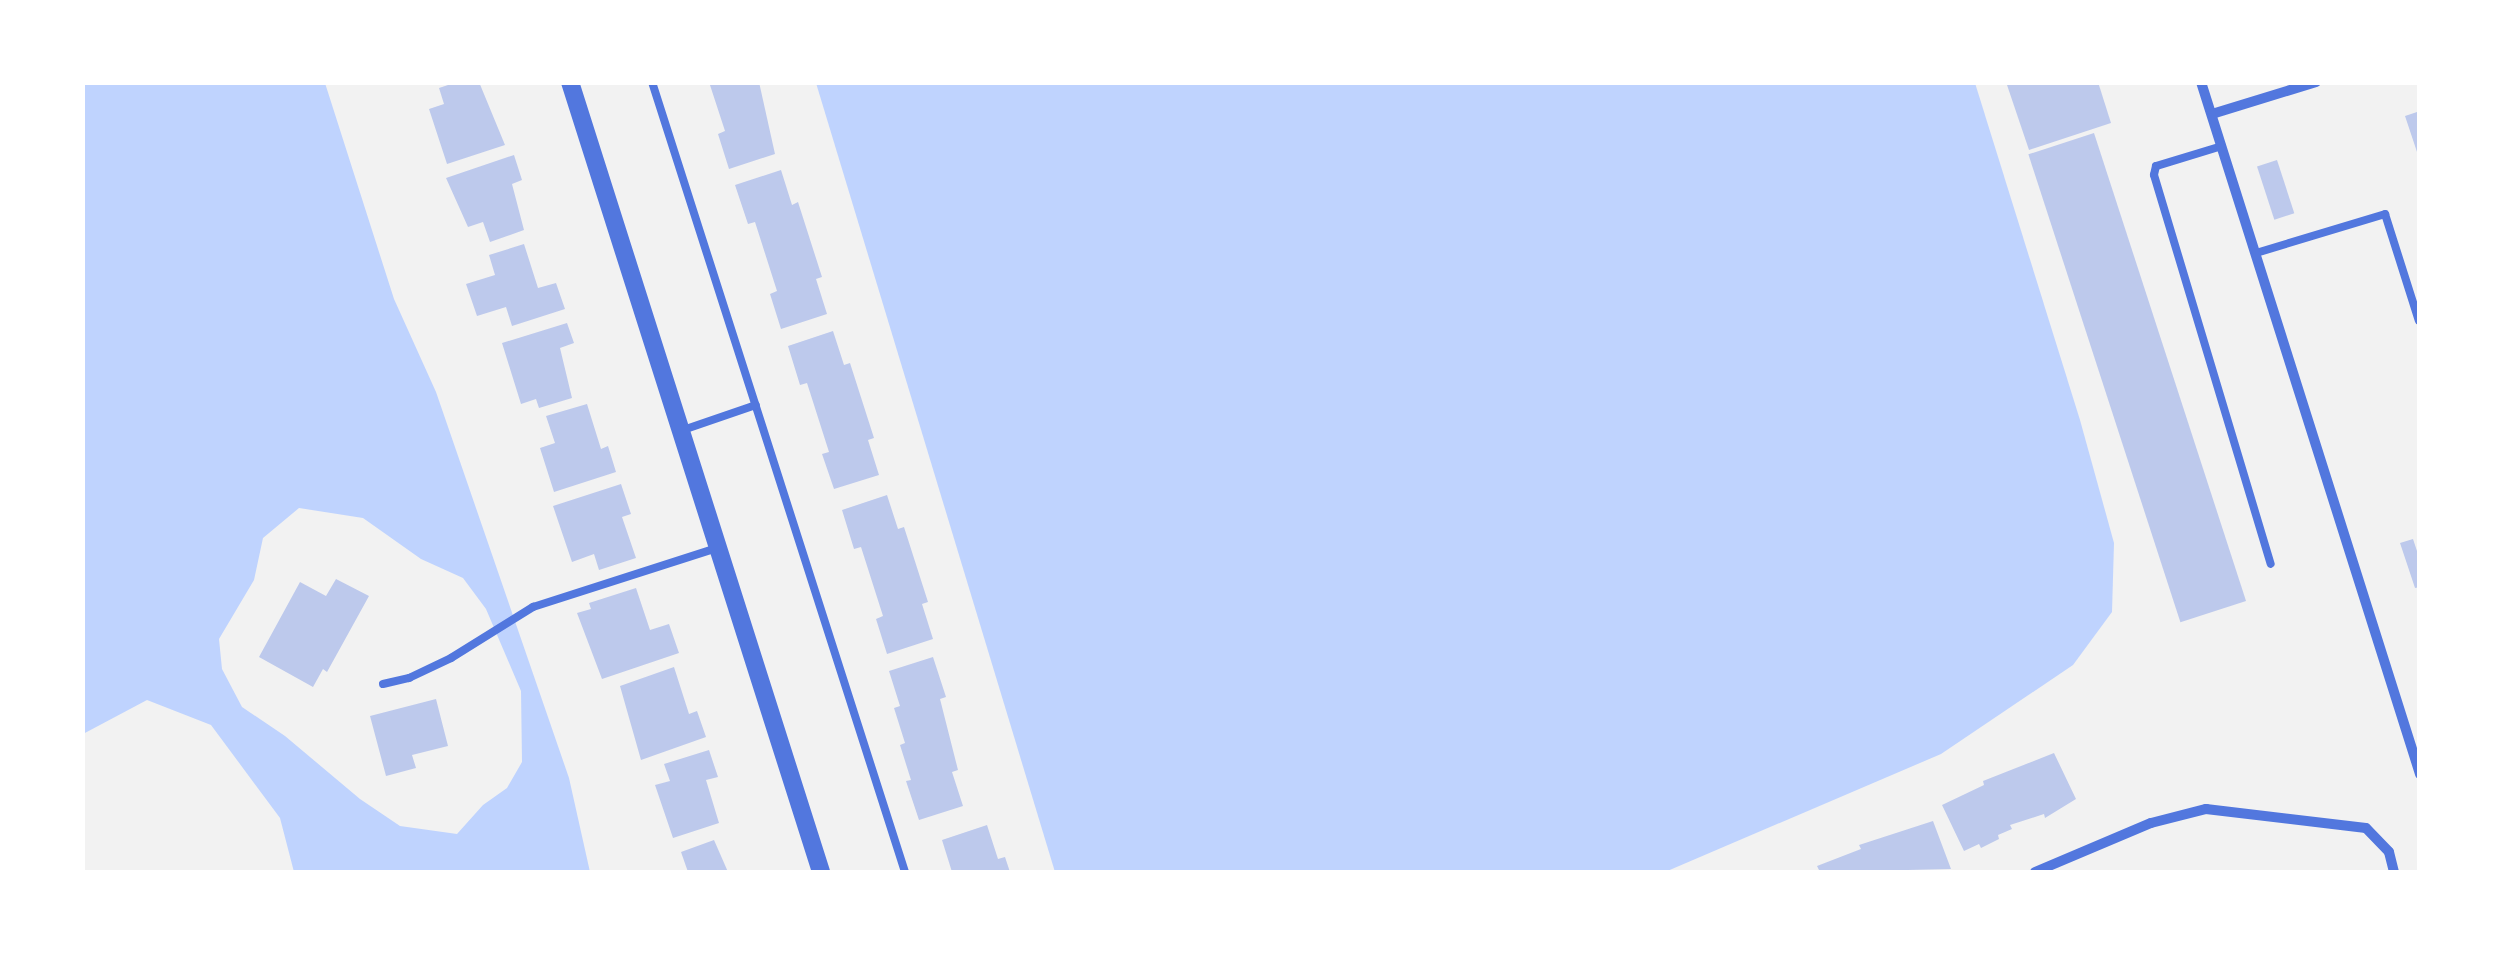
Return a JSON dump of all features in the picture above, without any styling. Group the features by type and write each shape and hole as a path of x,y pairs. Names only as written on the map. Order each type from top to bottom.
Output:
{"street":[{"path":"570,82 721,547 821,872"},
{"path":"2201,82 2420,774"},
{"path":"2212,114 2316,82"},
{"path":"2035,872 2152,823 2206,809 2366,828 2388,852 2394,872"}],"lane":[{"path":"652,82 906,872"},
{"path":"2222,146 2156,166 2154,176 2270,564"},
{"path":"2256,254 2384,214 2418,321"},
{"path":"682,430 756,405"},
{"path":"383,684 423,672 532,607 721,547"}],"water":[{"path":"83,83 325,83 394,299 436,392 569,778 590,872 294,872 280,818 211,725 147,700 83,734","holes":["299,508 363,518 421,559 463,578 486,609 521,691 522,762 507,788 483,805 457,834 400,826 360,799 285,736 242,707 222,669 219,639 254,580 263,538"]},
{"path":"816,83 1975,83 2080,420 2114,543 2112,612 2073,665 1941,754 1665,872 1055,872"}],"building":[{"path":"457,82 479,82 505,145 447,164 429,109 444,104 439,88"},
{"path":"709,82 759,82 775,154 729,169 718,134 725,131"},
{"path":"2006,82 2098,82 2111,123 2029,150"},
{"path":"2420,111 2420,158 2419,158 2405,116"},
{"path":"2094,133 2246,601 2180,622 2028,154"},
{"path":"514,155 522,180 512,184 524,230 490,242 483,222 468,227 446,178"},
{"path":"2277,160 2294,213 2274,220 2257,166"},
{"path":"781,170 792,205 798,202 822,277 816,279 827,314 781,329 770,294 777,291 755,222 748,224 735,185"},
{"path":"524,244 538,288 556,283 565,309 512,326 506,307 477,316 466,284 495,275 489,255"},
{"path":"567,323 574,343 560,348 572,398 539,408 536,399 521,404 502,343"},
{"path":"833,331 844,365 850,363 874,438 868,440 879,475 834,489 822,454 829,452 807,383 800,385 788,346"},
{"path":"587,404 601,449 608,446 616,472 554,492 540,448 555,443 546,416"},
{"path":"621,484 631,514 622,517 636,558 599,570 594,554 572,562 553,506"},
{"path":"887,495 898,529 904,527 928,602 922,604 933,639 887,654 876,619 883,616 861,547 854,549 842,510"},
{"path":"2413,539 2420,560 2420,587 2415,588 2400,543"},
{"path":"336,579 369,596 327,672 323,669 313,687 259,657 300,582 326,596"},
{"path":"636,588 650,630 669,624 679,653 602,679 577,613 591,609 589,603"},
{"path":"933,657 946,697 940,699 958,770 952,772 963,806 919,820 906,781 911,780 900,745 905,743 894,708 900,706 889,671"},
{"path":"674,667 689,714 697,711 706,737 641,760 620,686"},
{"path":"436,699 448,746 412,755 416,768 386,776 370,716"},
{"path":"709,750 718,777 706,780 719,823 673,838 655,785 670,781 664,764"},
{"path":"2054,753 2076,799 2045,818 2044,814 2010,825 2012,829 1981,848 1979,844 1964,851 1942,805 1984,785 1983,781"},
{"path":"1933,821 1951,869 1820,872 1817,866 1861,849 1859,845"},
{"path":"987,825 998,859 1005,857 1010,872 952,872 942,840"},
{"path":"714,840 728,872 688,872 681,852"}]}
